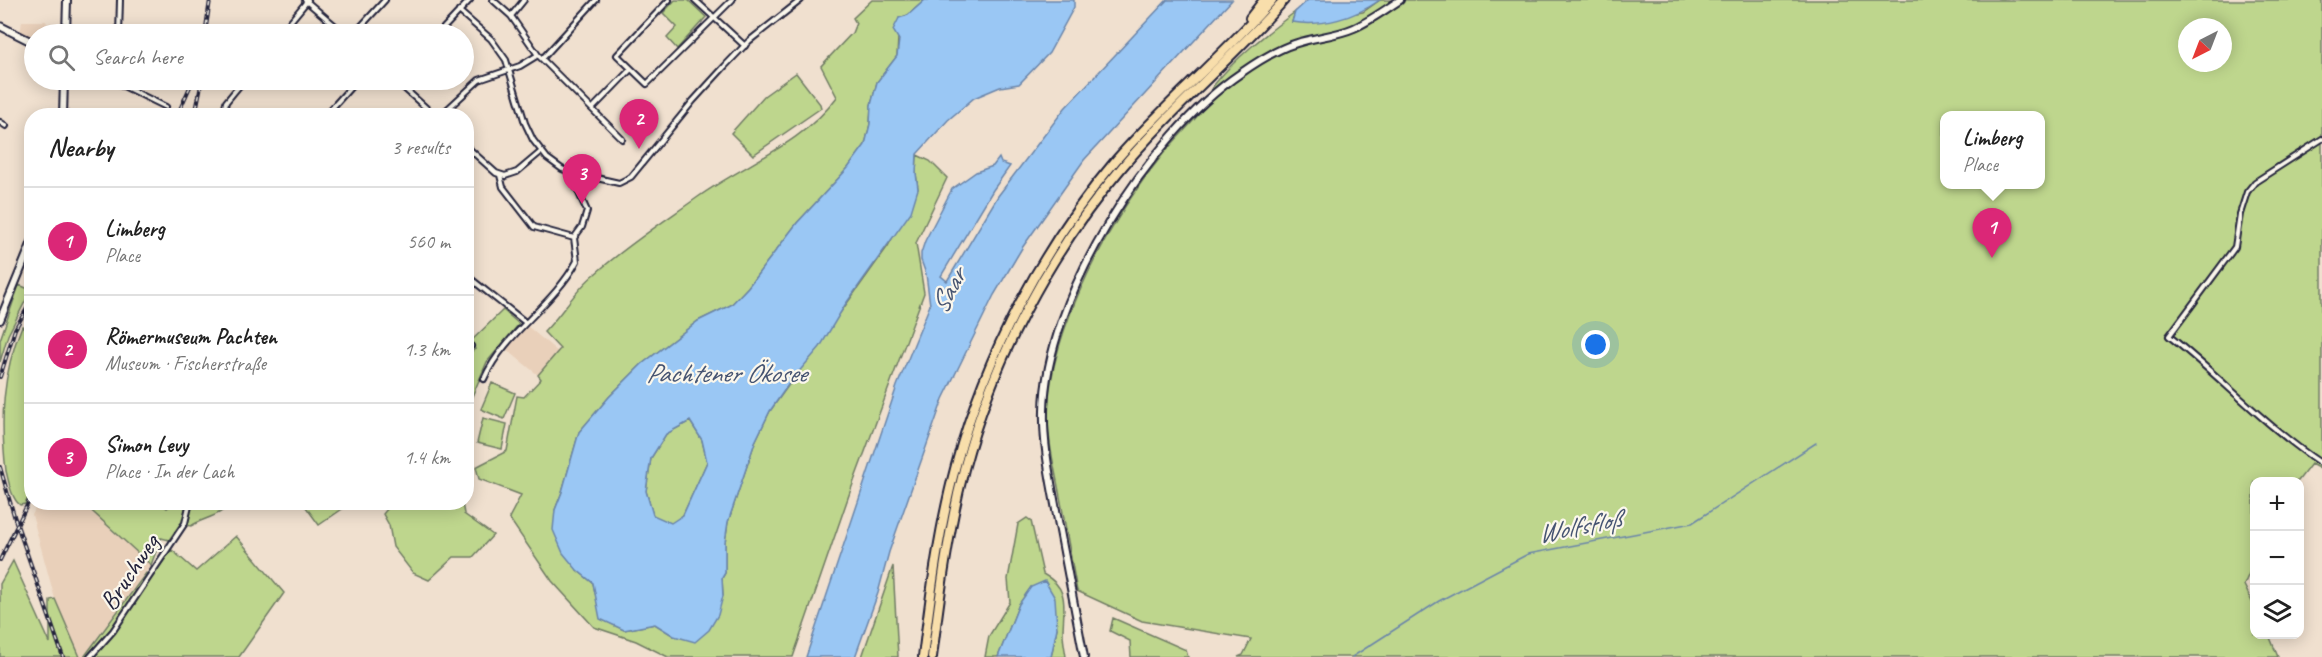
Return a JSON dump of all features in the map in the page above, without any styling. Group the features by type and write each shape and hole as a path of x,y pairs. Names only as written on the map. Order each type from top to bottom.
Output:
{"highway":[{"path":"1241,34 1264,0"},
{"path":"932,657 942,576 953,516 954,490 972,414 994,357 1022,300 1059,237 1102,178 1143,130 1241,34 1272,0"},
{"path":"923,657 933,575 944,514 1002,360 1029,304 1067,241 1109,183 1150,136 1286,0"}],"main road":[{"path":"66,24 67,0"},
{"path":"1084,657 1044,435 1044,393 1047,373 1072,295 1092,254 1126,196 1154,157 1198,107 1240,73 1271,54 1295,43 1356,28 1400,0"},
{"path":"0,27 24,38"},
{"path":"63,108 64,90"},
{"path":"0,320 24,262"}],"street":[{"path":"119,24 120,0"},
{"path":"288,24 307,0 334,24"},
{"path":"363,24 385,0"},
{"path":"447,24 470,0"},
{"path":"493,0 511,16 540,57 622,139"},
{"path":"511,16 524,0"},
{"path":"474,85 479,80 540,57 596,0"},
{"path":"669,0 617,55 647,84 713,16 732,0"},
{"path":"695,0 745,46"},
{"path":"474,25 490,39 506,60 525,123 542,151 554,164 570,172 619,183 628,180 693,102 745,46 801,0"},
{"path":"459,11 473,24"},
{"path":"592,109 632,69"},
{"path":"132,90 166,107"},
{"path":"225,108 226,102 236,90"},
{"path":"332,108 348,90"},
{"path":"406,90 426,108"},
{"path":"449,108 468,90"},
{"path":"0,122 6,126"},
{"path":"2322,139 2255,182 2247,192 2240,214 2235,247 2169,336 2279,433 2322,464"},
{"path":"500,175 512,174 542,151"},
{"path":"474,153 500,175 503,187 534,227 574,238"},
{"path":"484,380 497,354 573,268 578,255 574,238 582,227 587,211 570,172"},
{"path":"474,281 525,322"},
{"name":"Bruchweg","path":"90,657 113,631 185,524 188,510"}],"shaded area":[{"path":"22,21 46,21 47,24 24,24 24,36 20,34"},
{"path":"526,325 558,352 538,375 506,349"},
{"path":"34,510 90,510 151,565 84,657 80,657 55,599 32,515"}],"green space":[{"path":"675,0 688,0 706,17 677,49 667,38 677,27 663,13"},
{"path":"872,0 925,0 908,15 899,18 897,56 877,82 865,145 848,168 797,223 748,287 731,305 698,321 642,364 579,432 555,510 577,570 593,583 601,619 624,630 655,624 674,636 723,596 722,578 725,573 725,542 728,522 755,442 770,411 888,246 918,189 917,155 930,161 947,178 916,243 924,293 850,492 793,657 668,657 636,641 594,627 552,581 509,518 521,495 479,479 476,467 507,451 517,396 524,397 541,379 538,375 560,349 544,332 588,280 658,225 716,185 790,141 807,128 837,97 821,66 852,33 856,23 853,18"},
{"path":"1380,0 2322,0 2322,470 2311,464 2301,477 2250,477 2250,571 2244,585 2250,598 2250,639 2271,639 2278,657 1238,657 1243,655 1251,639 1142,621 1077,591 1052,454 1048,411 1052,378 1060,344 1072,310 1087,275 1124,209 1163,154 1200,113 1214,85 1241,56 1295,12 1292,22 1363,12"},
{"path":"796,73 821,108 753,155 731,133 764,96"},
{"path":"19,285 24,287 24,304 8,335 0,362 0,340"},
{"path":"503,310 519,324 487,362 474,392 475,349 474,338"},
{"path":"22,326 24,327 24,504 20,505 12,494 6,471 3,434 4,397 15,344"},
{"path":"492,383 515,393 504,419 481,409"},
{"path":"483,418 507,424 502,449 477,443"},
{"path":"690,421 702,440 707,462 683,515 672,524 653,516 646,491 651,458 666,434"},
{"path":"91,510 223,510 191,526 180,524 169,540 161,538 151,565"},
{"path":"308,510 341,510 319,525"},
{"path":"386,510 463,510 464,514 493,535 473,557 454,557 429,580 413,573 393,547 389,525 383,514"},
{"path":"1027,518 1031,521 1043,574 1058,586 1064,599 1063,636 1066,657 1051,657 1057,628 1031,587 1019,604 998,657 985,657 989,636 1010,602 1008,579 1018,524"},
{"path":"236,536 284,593 239,657 84,657 146,573 153,575 172,550 196,571"},
{"path":"13,561 50,643 50,600 55,599 80,657 0,657 0,584"},
{"path":"893,566 898,657 862,657"},
{"path":"1113,618 1186,650 1188,657 1131,657 1130,641 1110,631"}],"water":[{"name":"Pachtener Ökosee","path":"925,0 1074,0 1074,7 1049,53 1019,84 1000,87 974,98 948,120 917,154 918,189 911,212 845,305 820,347 790,382 770,411 755,442 728,522 725,542 725,573 722,578 723,596 718,615 709,630 695,642 674,636 655,624 624,630 600,619 593,583 577,570 563,553 553,530 555,510 579,432 642,364 698,321 731,305 748,287 797,223 848,168 865,145 877,82 897,56 899,40 893,30 899,18 908,15","holes":["690,421 702,440 707,462 683,515 671,523 653,515 646,491 651,458 666,434"]},
{"name":"Saar","path":"1167,0 1232,0 1084,160 1022,248 994,295 943,399 855,657 806,657 897,386 930,305 921,253 952,189 976,172 993,166 999,158 1001,163 1010,166 941,276 947,281 998,196 1065,108"},
{"path":"1308,0 1380,0 1360,12 1338,20 1315,23 1292,22 1295,12"},
{"path":"1045,581 1055,598 1057,628 1051,657 998,657 1019,604 1031,587"}],"waterway":[{"name":"Wolfsfloß","path":"1352,657 1439,601 1528,554 1692,523 1816,443"}],"railway":[{"path":"206,24 210,0"},
{"path":"181,108 189,90"},
{"path":"197,108 200,90"},
{"path":"0,377 15,329 24,314"},
{"path":"0,467 15,519 63,657"},
{"path":"0,560 25,510"}],"place":[{"name":"Römermuseum Pachten","path":"639,149"},
{"name":"Simon Levy","path":"582,204"},
{"name":"Limberg","path":"1992,258"}]}
